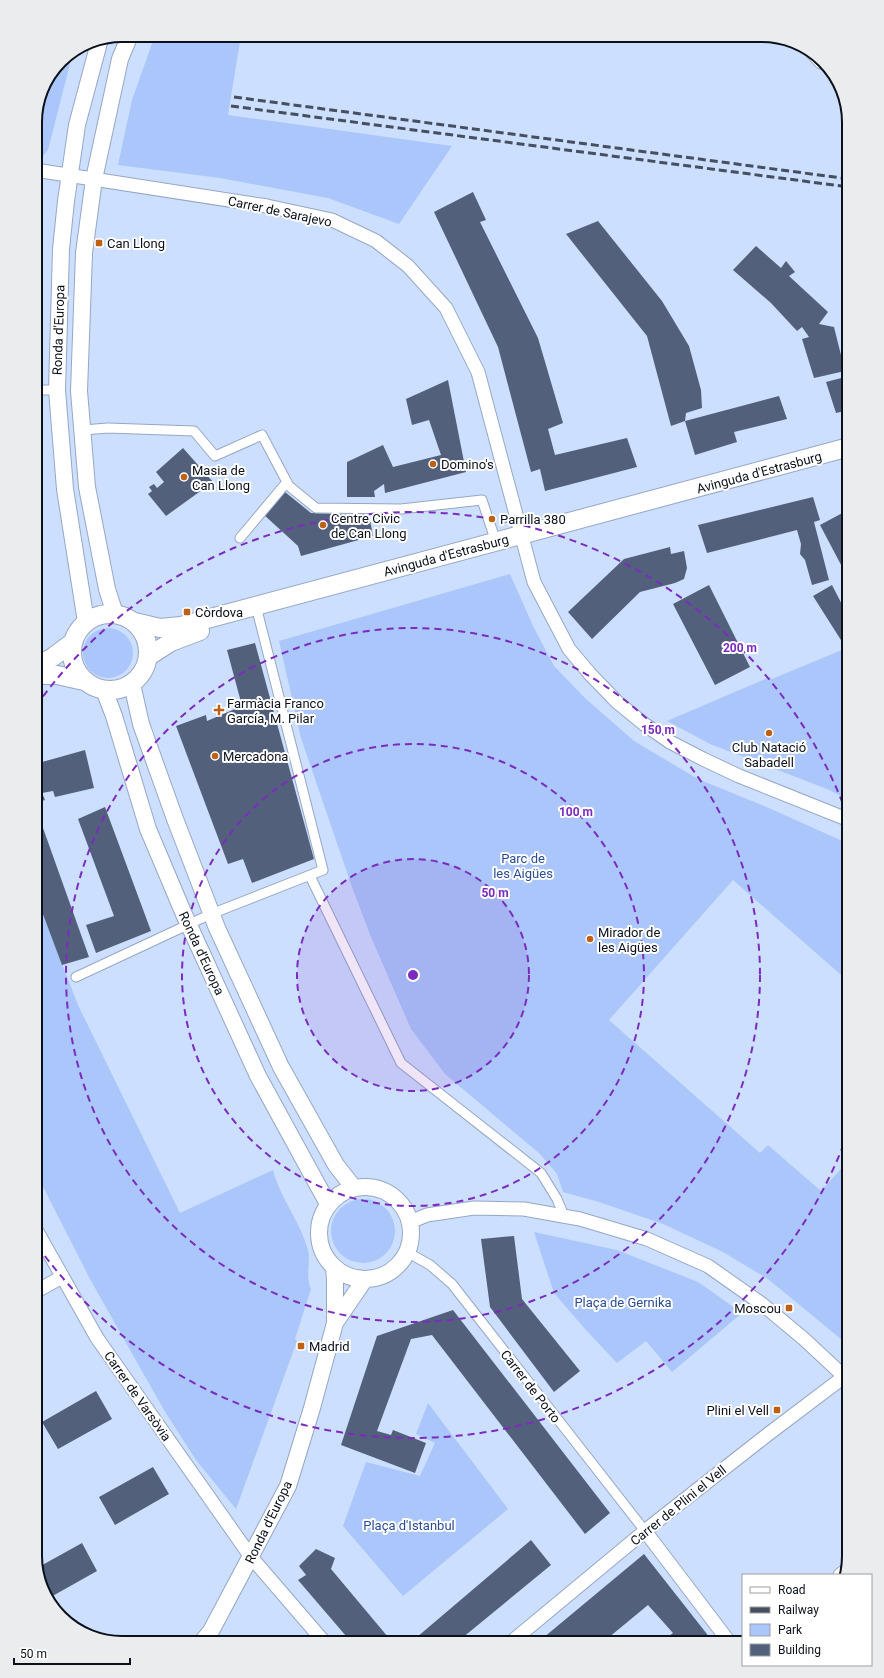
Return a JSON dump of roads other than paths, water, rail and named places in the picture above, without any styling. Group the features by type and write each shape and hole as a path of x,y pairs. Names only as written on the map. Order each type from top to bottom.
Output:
{"main road":[{"name":"Avinguda d'Estrasburg","path":"135,622 160,628 181,626 496,542 522,540 565,524 842,449"},
{"name":"Avinguda d'Estrasburg","path":"148,656 171,642 190,634 258,614 522,540 842,459"},
{"path":"102,614 115,614 126,617 135,622 146,638 148,656 141,675 132,684 119,690 104,690 92,686 78,675 72,663 71,649 80,628 86,622 93,617 102,614"},
{"path":"42,664 73,642"},
{"path":"42,675 57,675 84,681"}],"street":[{"name":"Ronda d'Europa","path":"115,614 107,589 87,487 79,391 84,253 94,179 120,59 127,42"},
{"name":"Ronda d'Europa","path":"86,622 65,489 57,390 60,249 77,125 98,46"},
{"name":"Carrer de Sarajevo","path":"42,171 267,206 332,220 376,241 408,266 446,308 478,372 522,540 538,592 569,649 590,674 628,711 670,742 703,759 764,786 842,817"},
{"path":"42,390 57,390"},
{"path":"82,430 108,428 194,431 215,456 262,435 289,486 316,508 401,509 482,500 496,542"},
{"path":"240,538 287,482"},
{"path":"76,977 211,914 324,870 258,614"},
{"name":"Ronda d'Europa","path":"132,684 144,731 174,819 211,914 281,1066 336,1165 354,1188"},
{"name":"Ronda d'Europa","path":"104,690 114,716 148,829 189,924 258,1076 328,1204"},
{"path":"310,876 401,1063 542,1173 557,1198 564,1216"},
{"path":"369,1187 382,1190 389,1194 395,1198 404,1209 410,1222 411,1237 407,1252 400,1263 390,1272 378,1278 354,1278 343,1274 334,1268 325,1257 319,1244 318,1230 321,1216 328,1204 340,1194 354,1188 369,1187"},
{"path":"410,1222 428,1216 474,1208 524,1209 580,1219 647,1239 708,1266 762,1304 804,1338 842,1372"},
{"name":"Carrer de Varsòvia","path":"42,1241 97,1338 251,1557 319,1636"},
{"name":"Carrer de Porto","path":"407,1252 430,1265 452,1284 645,1531"},
{"name":"Ronda d'Europa","path":"207,1636 211,1631 288,1486 312,1408 335,1323 334,1268"},
{"path":"42,1288 62,1277"},
{"name":"Ronda d'Europa","path":"335,1323 365,1279"},
{"name":"Carrer de Plini el Vell","path":"518,1636 645,1531 842,1381"},
{"path":"645,1531 725,1636"}],"railway":[{"path":"234,97 842,178"},
{"path":"231,106 842,186"}],"place":[{"name":"Can Llong","path":"99,243"},
{"name":"Domino's","path":"433,464"},
{"name":"Masia de Can Llong","path":"184,477"},
{"name":"Parrilla 380","path":"492,519"},
{"name":"Centre Civic de Can Llong","path":"323,525"},
{"name":"Còrdova","path":"187,612"},
{"name":"Farmàcia Franco García, M. Pilar","path":"219,710"},
{"name":"Club Natació Sabadell","path":"769,733"},
{"name":"Mercadona","path":"215,756"},
{"name":"Mirador de les Aigües","path":"590,939"},
{"name":"Moscou","path":"789,1308"},
{"name":"Madrid","path":"301,1346"},
{"name":"Plini el Vell","path":"777,1410"}],"park label":[{"name":"Parc de les Aigües","path":"523,866"},
{"name":"Plaça de Gernika","path":"623,1302"},
{"name":"Plaça d'Istanbul","path":"409,1525"}]}
